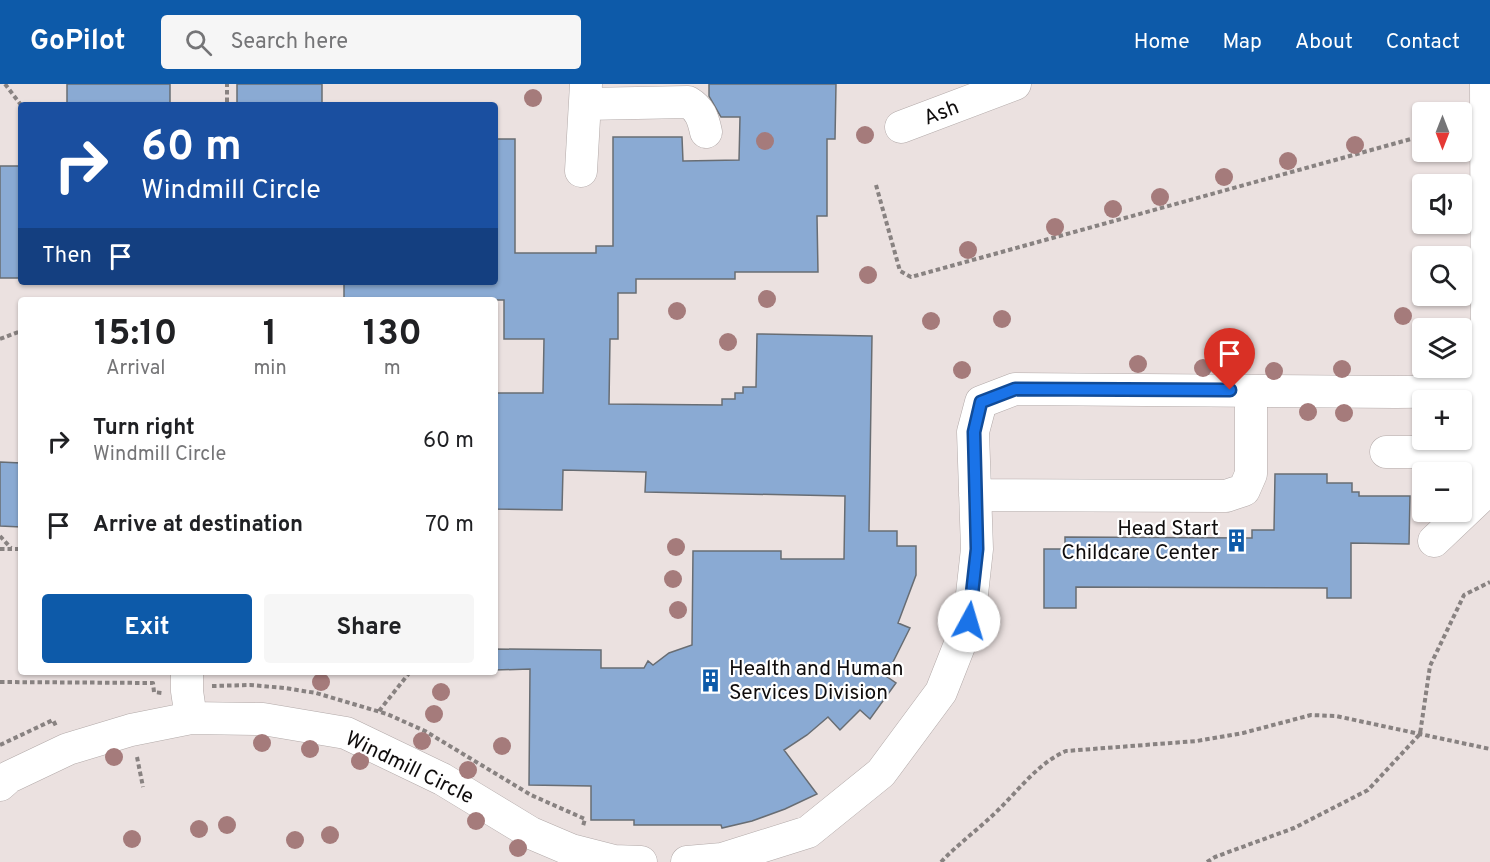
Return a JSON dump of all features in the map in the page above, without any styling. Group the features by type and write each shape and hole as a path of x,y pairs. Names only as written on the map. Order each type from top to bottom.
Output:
{"lane":[{"name":"Ash","path":"901,127 958,94 1016,84"},
{"path":"1434,541 1488,490 1486,84"},
{"path":"581,171 586,94 688,102 697,107 703,118 706,132"},
{"path":"687,862 722,860 808,831 881,773 941,692 969,621 977,549 974,432 981,402 1015,389 1487,391"},
{"path":"975,495 1226,496 1244,490 1251,474 1251,391"},
{"path":"1386,452 1488,452"},
{"name":"Windmill Circle","path":"0,785 9,777 68,748 131,730 188,694 263,719 346,733 442,779 531,833 572,850 614,861 641,862"}],"path":[{"path":"4,84 19,102"},
{"path":"227,84 227,102"},
{"path":"876,185 900,271 911,277 1412,139"},
{"path":"0,339 18,332"},
{"path":"0,536 12,549"},
{"path":"0,549 18,549"},
{"path":"1207,862 1294,828 1368,790 1420,734 1430,666 1464,595 1490,582"},
{"path":"379,711 408,675"},
{"path":"0,682 153,683 154,692 175,694 188,694 215,685 250,685 316,693 379,711 425,731 531,795 585,819 583,828"},
{"path":"941,862 994,814 1038,769 1053,757 1066,751 1197,741 1244,733 1311,715 1336,716 1490,749"},
{"path":"0,745 53,720 57,729"}],"building":[{"path":"67,84 170,84 170,102 67,102"},
{"path":"237,84 322,84 322,102 237,102"},
{"path":"709,84 836,84 835,139 827,139 827,216 817,216 818,272 735,272 735,279 636,279 636,293 618,293 618,339 610,339 609,404 722,405 722,399 735,399 735,393 743,393 743,387 756,387 757,334 872,336 869,531 897,531 897,546 916,546 916,575 898,623 910,628 886,676 896,683 870,719 860,710 840,730 828,717 807,735 784,750 817,794 752,821 722,828 721,825 634,825 634,820 591,820 591,786 529,785 530,669 498,670 498,649 601,650 601,668 644,668 648,661 653,665 669,653 692,645 693,551 781,551 781,559 844,559 845,496 645,492 646,472 563,470 562,510 498,509 498,393 543,393 544,339 504,339 504,300 498,300 498,297 344,297 344,285 498,285 498,139 515,139 515,253 596,253 596,246 613,246 613,137 682,137 683,161 739,160 740,117 721,117 709,96"},
{"path":"0,166 18,166 18,278 0,278"},
{"path":"0,462 18,463 18,527 0,526"},
{"name":"Head Start Childcare Center","path":"1275,474 1327,474 1327,483 1352,483 1352,492 1359,492 1359,496 1410,496 1409,544 1351,543 1351,598 1327,598 1327,588 1076,587 1076,608 1044,608 1044,549 1065,549 1065,537 1252,538 1252,530 1274,530"}],"place":[{"name":"Head Start Childcare Center","path":"1237,540"},
{"name":"Health and Human Services Division","path":"711,680"}],"route":[{"path":"969,621 977,549 974,432 981,402 1015,389 1230,390"}]}
